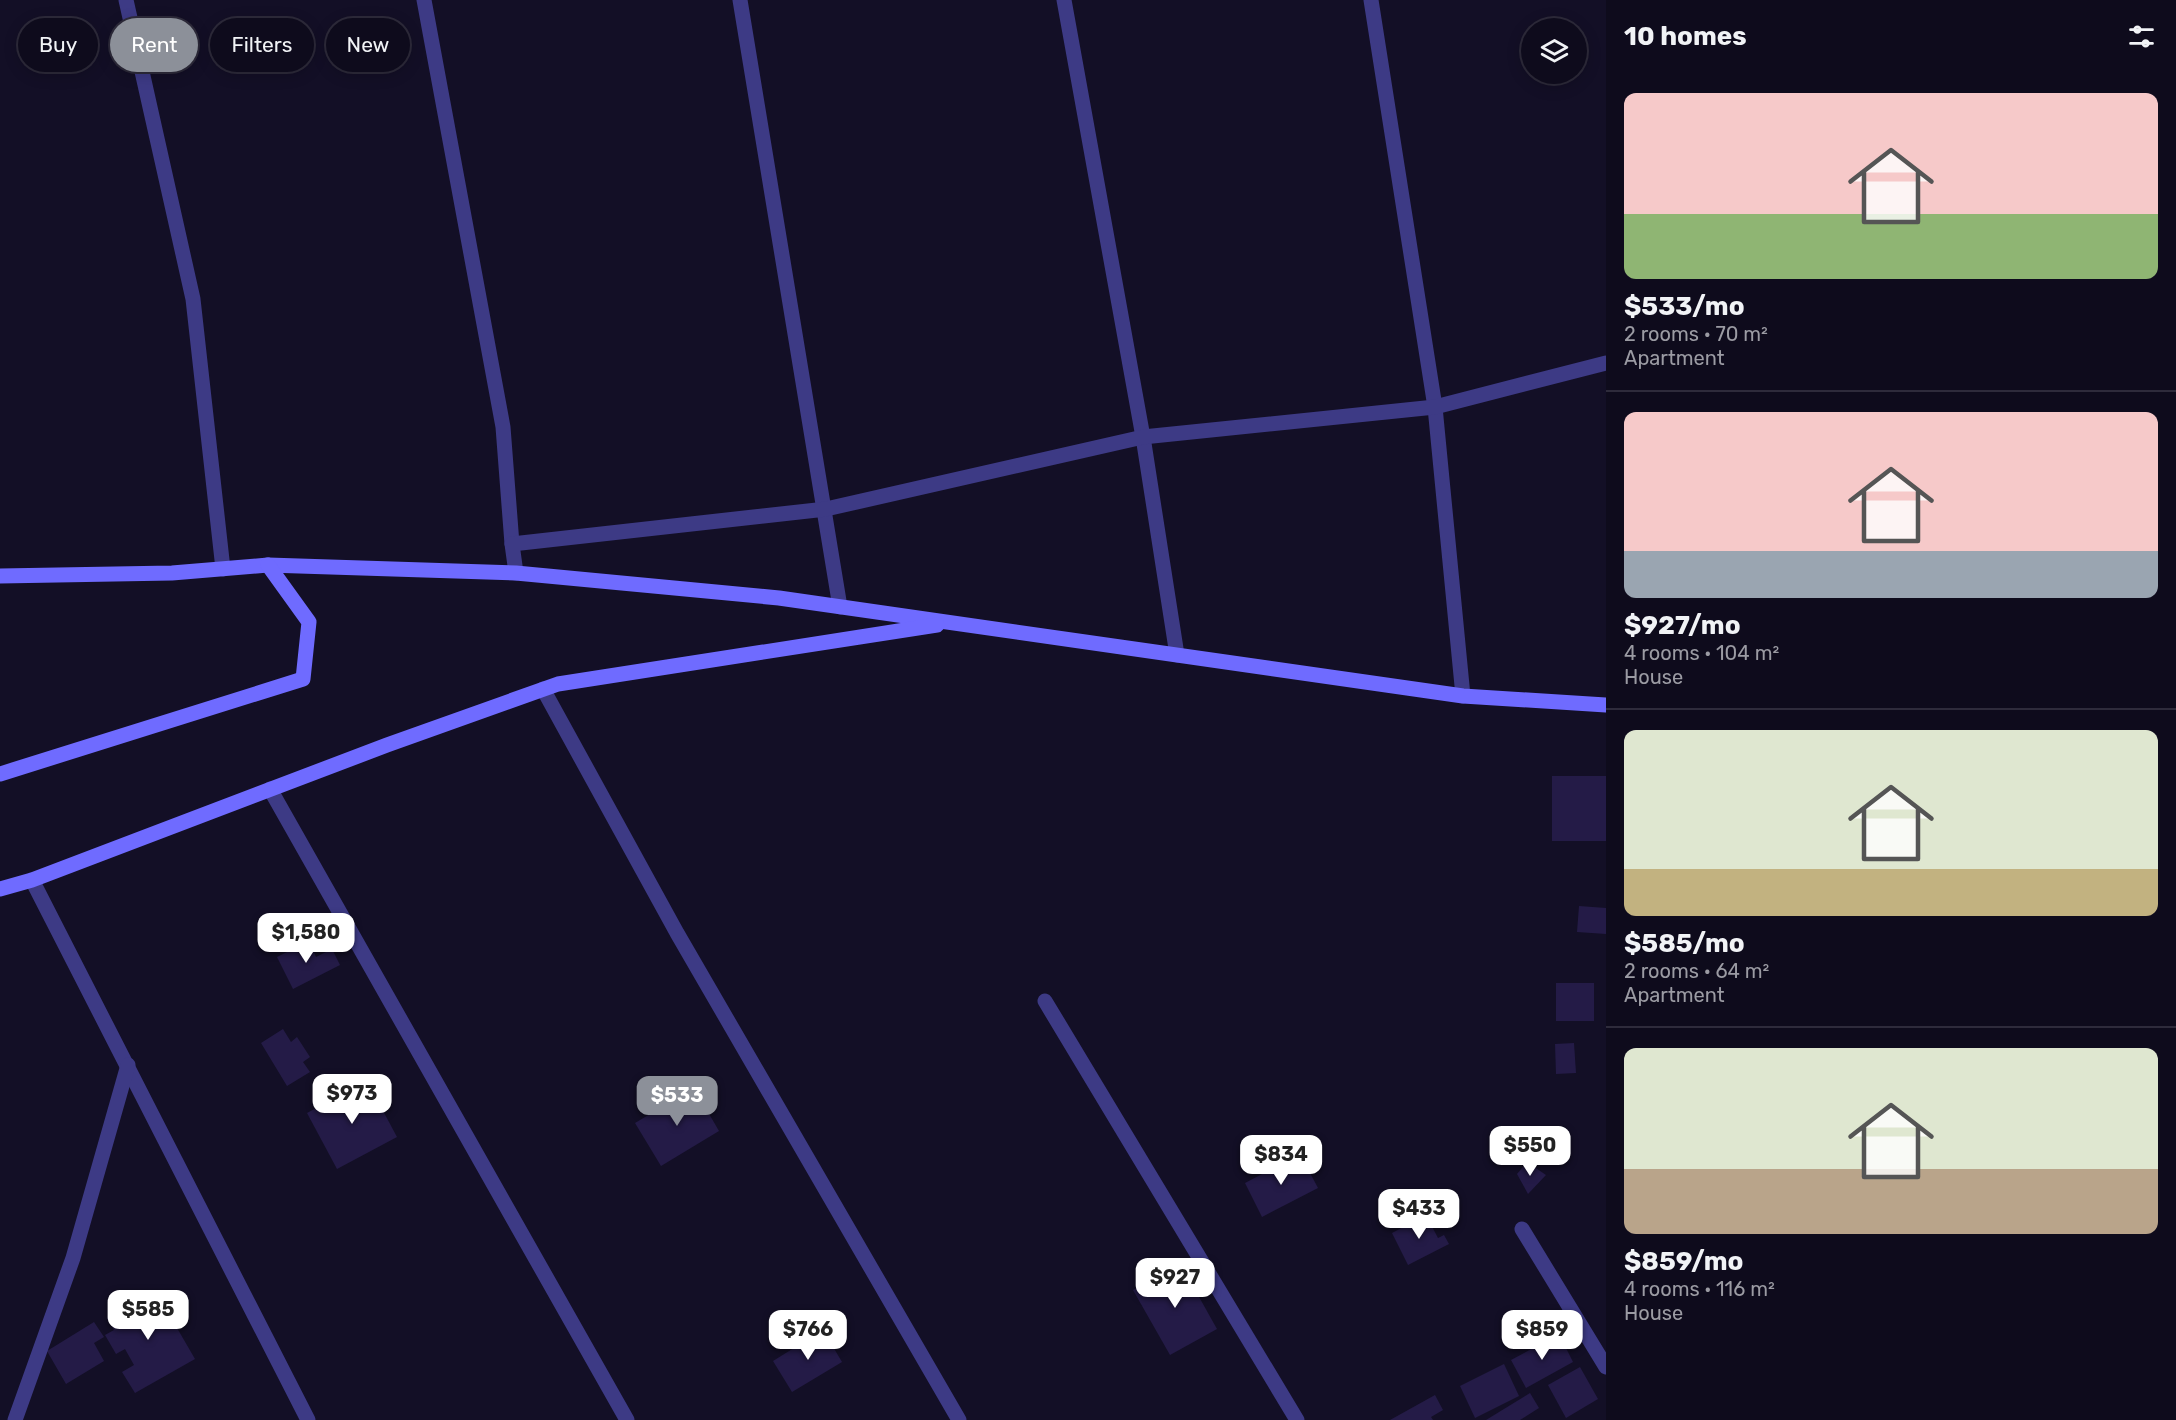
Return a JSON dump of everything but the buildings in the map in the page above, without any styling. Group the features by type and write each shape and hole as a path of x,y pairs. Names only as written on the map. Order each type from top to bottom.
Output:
{"main road":[{"path":"0,774 303,679 309,622 268,565"},
{"path":"0,576 172,573 268,565 516,573 779,598 1463,696 1606,705"},
{"path":"0,889 32,880 270,789 558,684 951,623"}],"street":[{"path":"126,0 193,299 223,569"},
{"path":"424,0 503,427 516,573"},
{"path":"740,0 826,509 840,607"},
{"path":"1064,0 1143,437 1177,655"},
{"path":"1371,0 1435,406 1463,696"},
{"path":"512,544 826,509 1143,437 1435,406 1606,363"},
{"path":"543,690 677,933 959,1420"},
{"path":"270,789 627,1420"},
{"path":"32,880 308,1420"},
{"path":"1045,1001 1297,1420"},
{"path":"15,1420 73,1258 128,1065"},
{"path":"1522,1229 1606,1367"}]}
